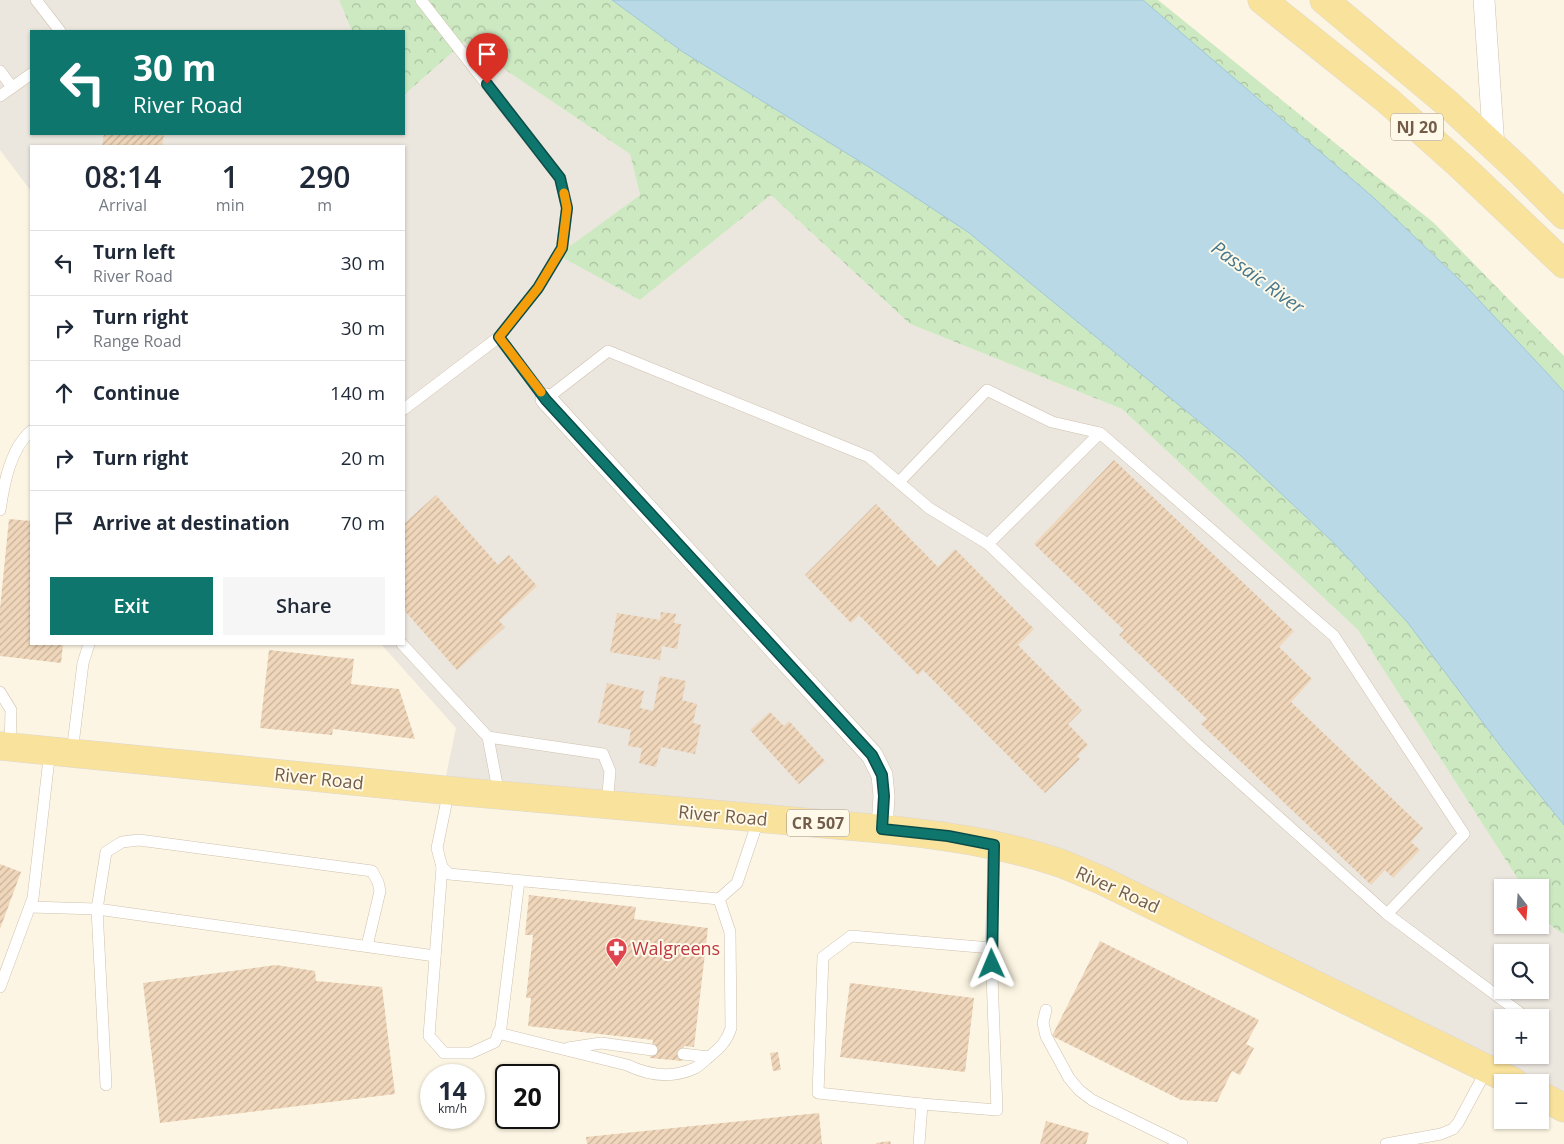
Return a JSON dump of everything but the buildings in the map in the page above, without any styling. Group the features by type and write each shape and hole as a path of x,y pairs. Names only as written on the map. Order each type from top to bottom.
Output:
{"main road":[{"name":"NJ 20","path":"1262,0 1387,100 1462,167 1564,264"},
{"name":"NJ 20","path":"1324,0 1412,73 1494,147 1564,216"},
{"name":"River Road","path":"5,746 499,795 882,829 948,836 994,845 1057,862 1103,881 1501,1070"}],"street":[{"path":"1484,0 1494,147"},
{"path":"546,400 872,755 882,775 884,796 882,829"}],"lane":[{"path":"36,0 59,30"},
{"path":"405,408 499,337 538,288 562,248 567,208 560,178 421,0"},
{"path":"0,71 12,87"},
{"path":"0,96 30,75"},
{"path":"499,337 546,400 608,351 869,457 929,508 988,544 1197,744 1387,914 1515,1009"},
{"path":"899,482 987,390 1052,422 1100,433 1334,636 1464,834 1387,914"},
{"path":"0,510 6,475 23,438 30,432"},
{"path":"988,544 1100,433"},
{"path":"0,987 33,898 61,752 88,645"},
{"path":"403,645 488,737 499,795"},
{"path":"0,692 11,710 5,746"},
{"path":"488,737 603,754 610,771 607,805"},
{"path":"449,790 436,848 442,867 430,1036 444,1053 471,1052 495,1042 501,1026 519,881"},
{"path":"442,867 449,874 719,899 737,882 759,818"},
{"path":"106,1085 98,909 106,852 122,842 139,840 372,871 380,890 366,946"},
{"path":"991,948 852,936 823,957 818,1093 997,1110 991,948 994,845"},
{"path":"498,1033 657,1074 672,1074 696,1067 720,1048 728,1038 730,1028 730,932 719,899"},
{"path":"30,907 98,909 435,956"},
{"path":"1046,1010 1043,1023 1046,1036 1069,1078 1079,1090 1092,1100 1182,1144"},
{"path":"561,1048 601,1043 652,1050"},
{"path":"684,1054 709,1056"},
{"path":"1386,1144 1441,1134 1453,1129 1501,1070"},
{"path":"919,1144 922,1104"}],"shaded area":[{"path":"0,0 339,0 352,30 30,30 30,135 405,135 405,94 464,42 630,154 640,195 559,255 640,300 771,195 910,324 1122,409 1358,630 1518,879 1494,879 1494,934 1549,934 1549,925 1564,934 1564,1108 1549,1092 1549,1074 1497,1074 1057,862 443,790 456,728 382,645 405,645 405,145 30,145 30,190 0,150"}],"green space":[{"path":"339,0 612,0 683,52 877,172 968,232 1240,455 1335,544 1408,623 1502,748 1564,825 1564,934 1549,924 1549,879 1518,879 1358,630 1122,409 910,324 771,195 640,300 558,255 640,195 630,154 464,42 405,94 405,30 352,30"},
{"path":"1143,0 1158,0 1434,223 1564,356 1564,392 1463,283 1374,198"}],"water":[{"name":"Passaic River","path":"612,0 1143,0 1374,198 1463,283 1564,392 1564,825 1502,748 1408,623 1335,544 1240,455 968,232 877,172 683,52"}],"slow traffic":[{"path":"541,392 499,337 538,288 562,248 567,208 564,193"}],"place":[{"name":"Walgreens","path":"616,967"}],"route":[{"path":"487,84 560,178 567,208 562,248 538,288 499,337 546,400 872,755 882,775 884,796 882,829 948,836 994,845 992,964"}]}
